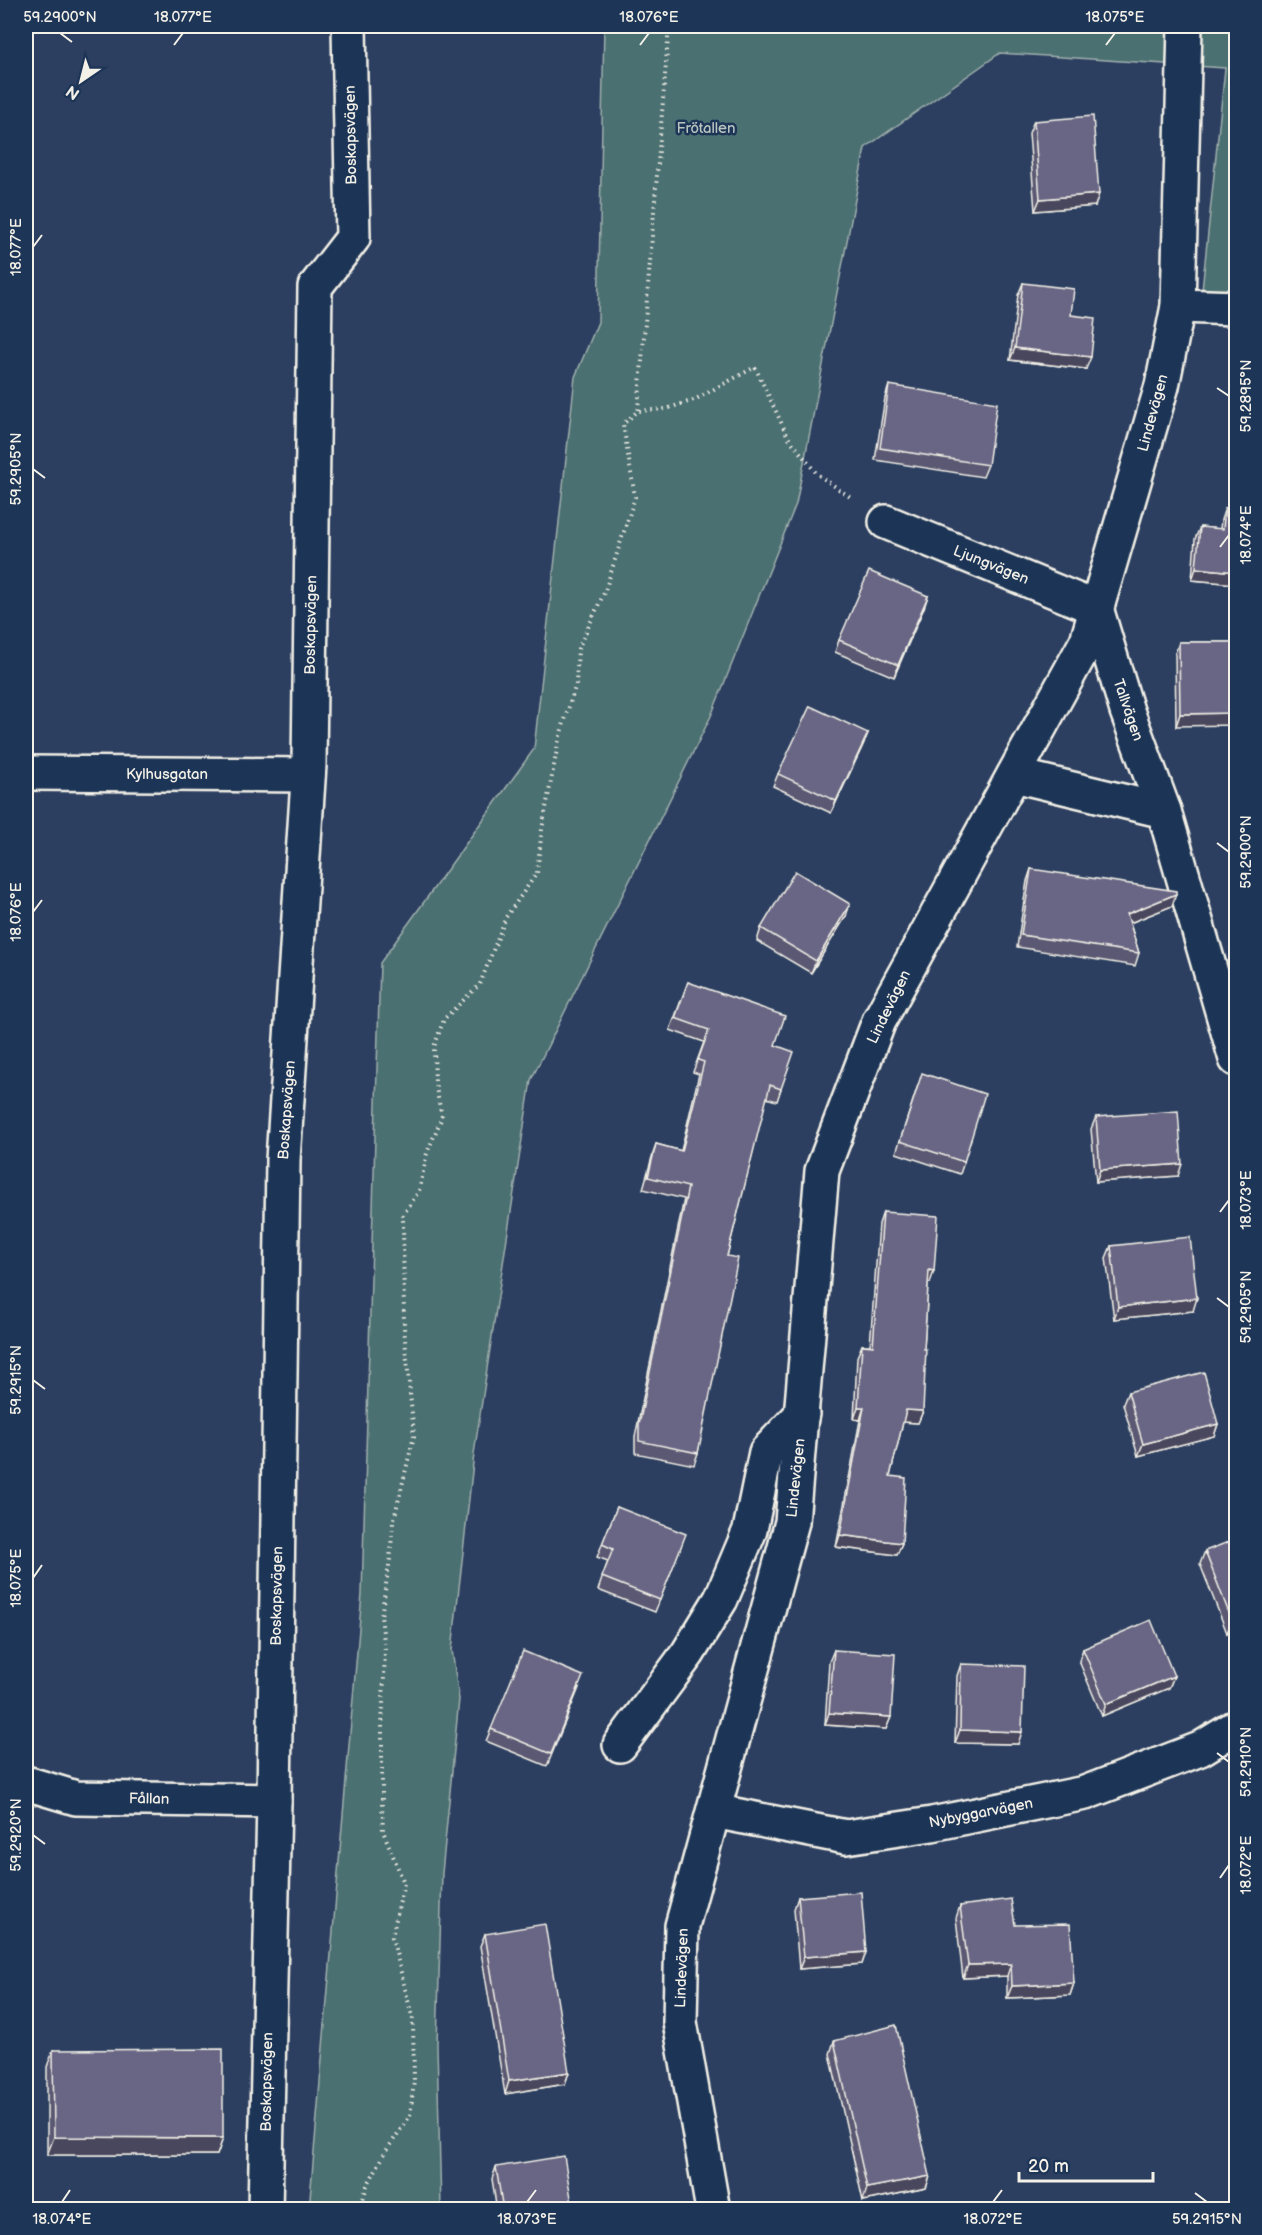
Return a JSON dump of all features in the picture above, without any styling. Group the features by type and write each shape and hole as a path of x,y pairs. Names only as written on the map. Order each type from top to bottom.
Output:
{"street":[{"name":"Boskapsvägen","path":"264,2210 274,1801 283,1160 308,775 315,287 353,238 350,26"},
{"name":"Lindevägen","path":"713,2210 680,2022 682,1926 792,1522 822,1171 879,1021 1087,641 1162,386 1179,306 1185,26"},
{"path":"1179,306 1236,308"},
{"name":"Ljungvägen","path":"885,522 1096,608"},
{"name":"Tallvägen","path":"1096,608 1127,711 1164,811"},
{"name":"Kylhusgatan","path":"26,773 308,775"},
{"path":"1014,775 1164,811 1236,1059"},
{"path":"620,1744 688,1653 721,1599 750,1530 766,1452 802,1414"},
{"name":"Nybyggarvägen","path":"714,1811 846,1837 932,1824 1085,1792 1200,1749 1236,1727"},
{"name":"Fållan","path":"26,1784 76,1798 274,1801"}],"path":[{"path":"638,411 669,26"},
{"path":"360,2210 367,2186 386,2151 410,2116 414,2081 413,2020 392,1937 404,1882 383,1831 382,1796 385,1650 381,1616 393,1524 414,1436 404,1328 403,1215 419,1191 427,1154 442,1117 435,1083 434,1047 444,1019 480,984 506,917 537,873 542,829 559,739 576,684 578,649 605,591 636,497 623,424 638,411 666,409 694,400 755,367 788,437 817,474 885,522"}],"green space":[{"name":"Frötallen","path":"604,26 1236,26 1236,291 1202,291 1225,68 1000,53 865,148 796,504 711,716 531,1080 474,1454 452,1650 459,1699 442,1873 437,2045 441,2209 309,2210 362,1594 380,963 534,749 575,377 598,322"}],"building":[{"path":"1093,116 1099,194 1040,199 1034,121"},
{"path":"1023,283 1074,289 1071,315 1095,318 1091,357 1015,348"},
{"path":"889,385 997,403 988,465 880,448"},
{"path":"1225,508 1236,509 1236,572 1196,568 1200,527 1223,529"},
{"path":"869,571 928,596 898,665 839,640"},
{"path":"1179,642 1236,642 1236,713 1180,714"},
{"path":"810,706 868,733 836,801 778,774"},
{"path":"1031,869 1176,891 1176,894 1127,914 1139,953 1021,935"},
{"path":"795,871 850,904 816,961 761,928"},
{"path":"688,982 785,1016 775,1045 794,1052 781,1089 770,1085 727,1256 738,1258 698,1453 639,1441 639,1425 688,1187 648,1177 656,1144 682,1151 704,1062 698,1060 709,1030 675,1018"},
{"path":"922,1073 985,1094 964,1162 900,1141"},
{"path":"1178,1111 1182,1164 1100,1170 1096,1117"},
{"path":"883,1212 938,1216 934,1271 929,1270 923,1411 906,1410 890,1476 906,1478 902,1543 840,1535 864,1407 858,1407 862,1345 873,1346"},
{"path":"1190,1237 1197,1298 1118,1307 1111,1246"},
{"path":"1204,1372 1218,1424 1143,1444 1128,1392"},
{"path":"617,1507 686,1534 660,1600 602,1577 613,1549 602,1544"},
{"path":"1236,1539 1236,1619 1232,1621 1205,1551"},
{"path":"1151,1620 1174,1676 1106,1704 1083,1649"},
{"path":"834,1650 895,1654 891,1717 829,1713"},
{"path":"523,1651 583,1676 551,1754 491,1729"},
{"path":"961,1664 1024,1666 1022,1732 960,1730"},
{"path":"861,1892 866,1952 804,1957 798,1897"},
{"path":"1011,1899 1015,1925 1070,1924 1074,1983 1012,1986 1011,1964 968,1965 960,1906"},
{"path":"545,1924 569,2072 509,2081 485,1934"},
{"path":"896,2025 930,2176 867,2188 834,2041"},
{"path":"223,2049 223,2138 54,2137 53,2050"},
{"path":"564,2156 573,2210 503,2210 496,2167"}]}
